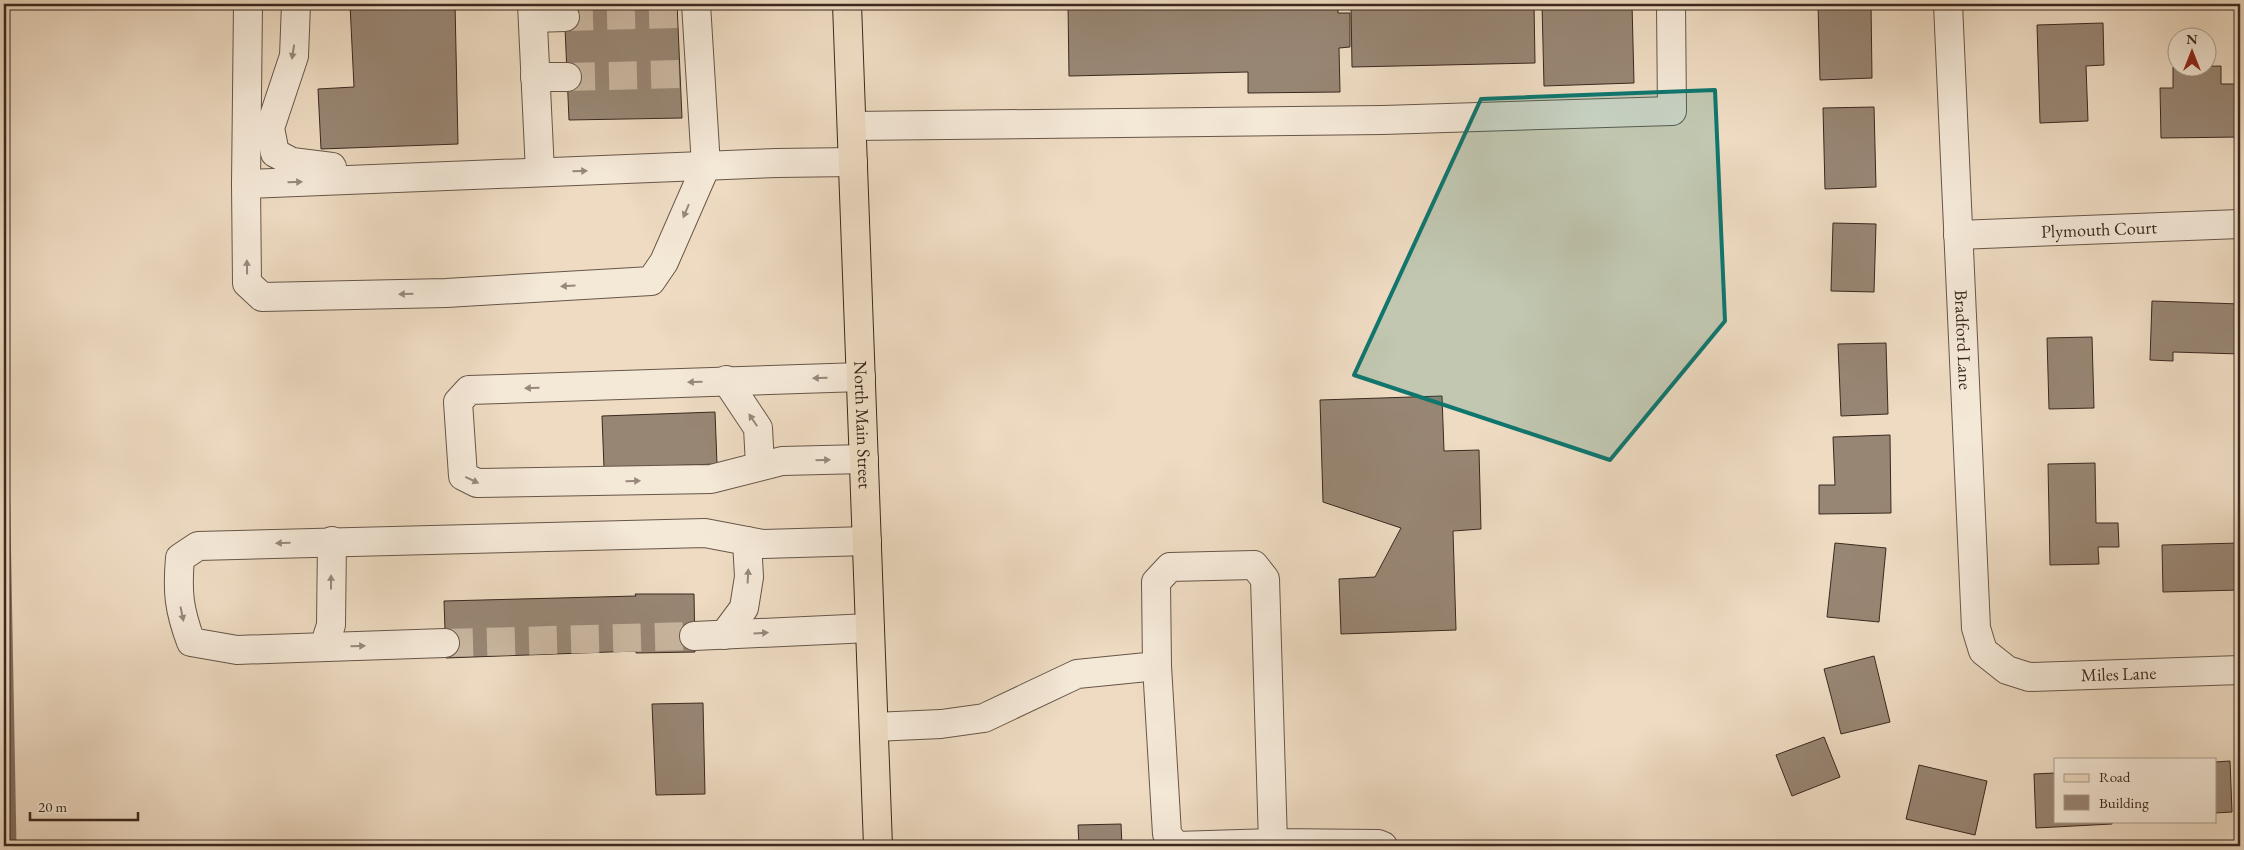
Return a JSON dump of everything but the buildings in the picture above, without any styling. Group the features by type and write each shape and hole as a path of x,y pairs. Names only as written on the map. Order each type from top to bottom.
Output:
{"main road":[{"name":"North Main Street","path":"847,4 878,846"}],"street":[{"path":"248,4 246,184 248,283 262,297 446,293 652,282 664,262 706,166 690,74 690,10"},
{"path":"296,4 294,56 270,128 275,153 292,162 328,167 455,160 471,164 485,174"},
{"path":"852,126 1383,120 1672,111 1670,4"},
{"name":"Bradford Lane","path":"1948,4 1976,628 1983,651 2002,666"},
{"path":"540,172 532,11 565,17"},
{"path":"535,77 567,77"},
{"path":"246,184 853,162"},
{"name":"Plymouth Court","path":"1958,235 2240,224"},
{"path":"861,377 469,390 458,402 463,476 477,483 711,479 782,460 864,459"},
{"path":"726,380 758,428 760,465"},
{"path":"445,643 237,650 191,642 181,614 178,579 180,558 198,546 332,541 705,533 763,544 867,541"},
{"path":"324,647 331,625 332,541"},
{"path":"724,635 744,608 749,577 748,541"},
{"path":"1274,843 1265,578 1254,565 1170,567 1156,582 1157,666 1168,834 1176,846 1274,843 1378,844 1383,846"},
{"path":"694,636 870,628"},
{"path":"874,727 941,724 984,718 1077,674 1157,666"},
{"name":"Miles Lane","path":"2002,666 2029,677 2240,670"}],"highlighted area":[{"path":"1715,90 1725,321 1610,460 1354,375 1481,99"}],"waterway":[{"path":"4,468 11,846"}],"tunnel":[{"path":"565,17 677,14"},
{"path":"567,77 680,74"},
{"path":"445,643 694,636"}]}
